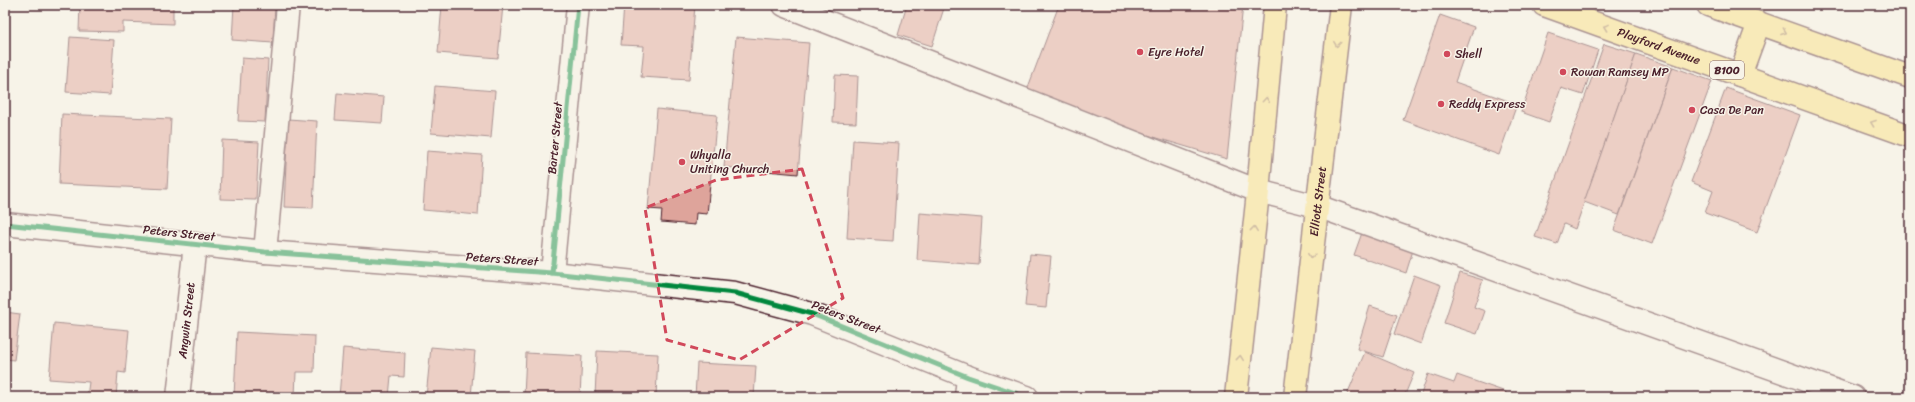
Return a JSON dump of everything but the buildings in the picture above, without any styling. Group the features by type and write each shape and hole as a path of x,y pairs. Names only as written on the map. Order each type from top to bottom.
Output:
{"main road":[{"path":"1236,397 1258,190 1275,5"},
{"name":"Elliott Street","path":"1295,397 1341,5"},
{"name":"Playford Avenue","path":"1544,5 1910,136"},
{"path":"1708,5 1910,77"},
{"path":"1740,75 1759,23"}],"street":[{"path":"265,252 288,5"},
{"name":"Barter Street","path":"552,273 578,5"},
{"path":"784,5 1258,190 1317,206 1853,397"},
{"name":"Peters Street","path":"5,224 265,252 552,273 735,293 812,314 967,387 1028,397"},
{"name":"Angwin Street","path":"178,397 195,244"}],"highlighted area":[{"path":"802,169 843,298 739,360 667,340 645,208 716,180"}],"cycle path":[{"path":"552,273 578,5"},
{"path":"5,224 265,252 552,273 735,293 812,314 968,377 1027,397"}],"place":[{"name":"Eyre Hotel","path":"1140,52"},
{"name":"Shell","path":"1447,54"},
{"name":"Rowan Ramsey MP","path":"1563,72"},
{"name":"Reddy Express","path":"1441,104"},
{"name":"Casa De Pan","path":"1692,110"},
{"name":"Whyalla Uniting Church","path":"682,162"}]}
